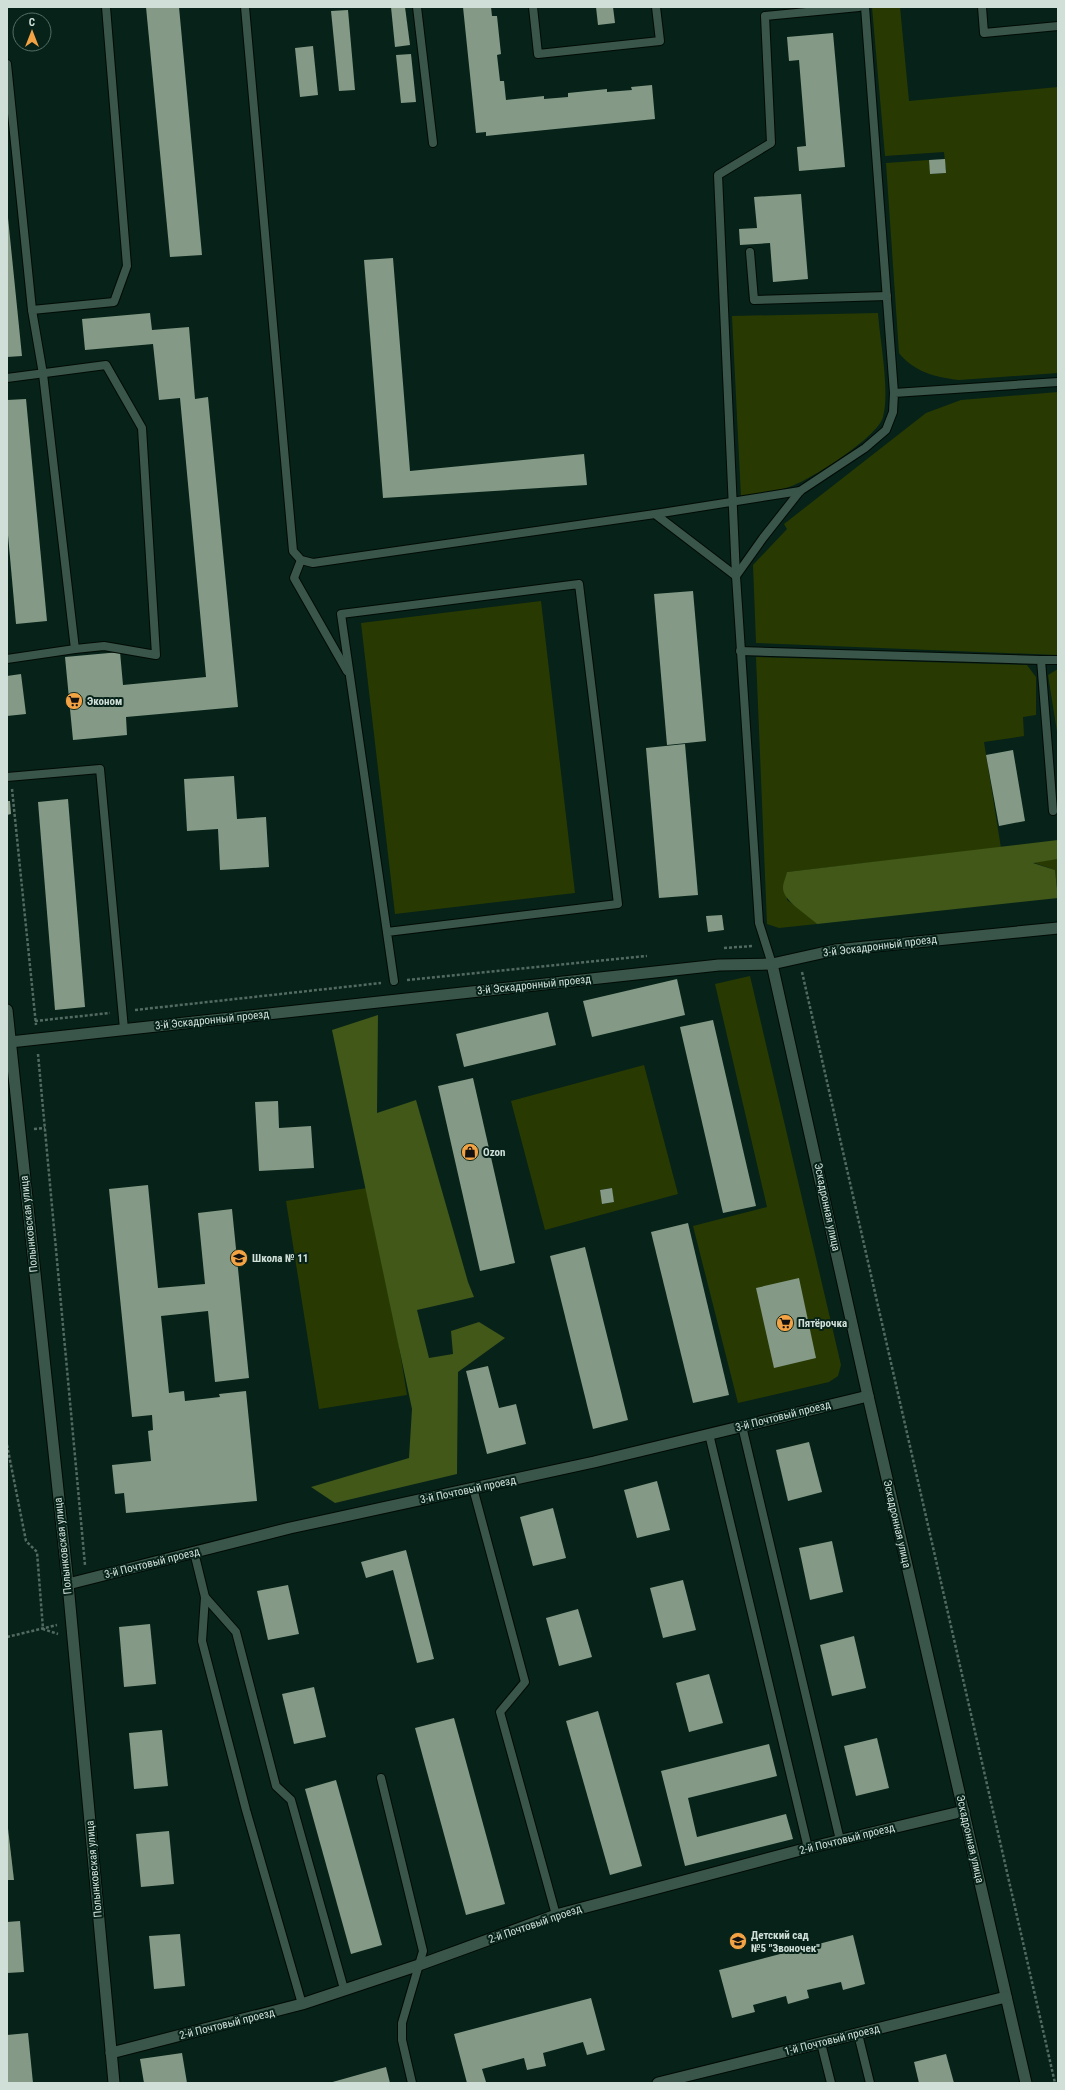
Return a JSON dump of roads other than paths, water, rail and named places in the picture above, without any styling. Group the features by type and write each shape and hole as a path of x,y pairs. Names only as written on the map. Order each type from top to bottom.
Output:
{"street":[{"name":"3-й Эскадронный проезд","path":"10,1042 711,966 772,964 835,950 1058,928"},
{"name":"Эскадронная улица","path":"772,964 868,1396 1026,2083"},
{"name":"Полынковская улица","path":"7,1010 68,1584 114,2083"},
{"name":"3-й Почтовый проезд","path":"68,1584 290,1528 709,1434 868,1396"},
{"name":"2-й Почтовый проезд","path":"112,2053 302,2004 419,1965 556,1915 808,1848 964,1811"},
{"name":"1-й Почтовый проезд","path":"658,2083 1006,1997"}],"lane":[{"path":"32,310 114,302 127,266 106,7"},
{"path":"245,7 290,535 293,551 301,560 313,563 655,514 800,491"},
{"path":"417,7 433,143"},
{"path":"533,7 538,54 660,42 656,7"},
{"path":"772,964 759,923 740,651 718,175 771,143 765,16 859,7"},
{"path":"736,576 763,538 800,491 865,448 886,430 893,412 894,393 865,7"},
{"path":"982,7 984,33 1058,26"},
{"path":"7,64 9,109 32,310 43,374 74,649"},
{"path":"750,252 754,300 887,296"},
{"path":"7,378 106,365 142,428 156,655 104,646 7,659"},
{"path":"894,393 1058,382"},
{"path":"655,514 736,576"},
{"path":"301,560 294,578 349,676"},
{"path":"387,932 618,904 579,584 340,614 394,981"},
{"path":"740,651 1058,660"},
{"path":"1041,660 1053,811"},
{"path":"9,777 100,769 124,1029"},
{"path":"742,1426 840,1840"},
{"path":"709,1434 808,1848"},
{"path":"472,1488 525,1682 500,1712 556,1915"},
{"path":"194,1552 206,1597 202,1641 246,1810 302,2004"},
{"path":"206,1597 236,1632 276,1786 291,1800 344,1989"},
{"path":"381,1778 423,1951 402,2023 402,2040 412,2083"},
{"path":"858,2034 870,2083"},
{"path":"821,2042 831,2083"}],"place":[{"name":"Эконом","path":"74,701"},
{"name":"Ozon","path":"470,1152"},
{"name":"Школа № 11","path":"239,1258"},
{"name":"Пятёрочка","path":"785,1323"},
{"name":"Детский сад №5 \"Звоночек\"","path":"738,1941"}]}
